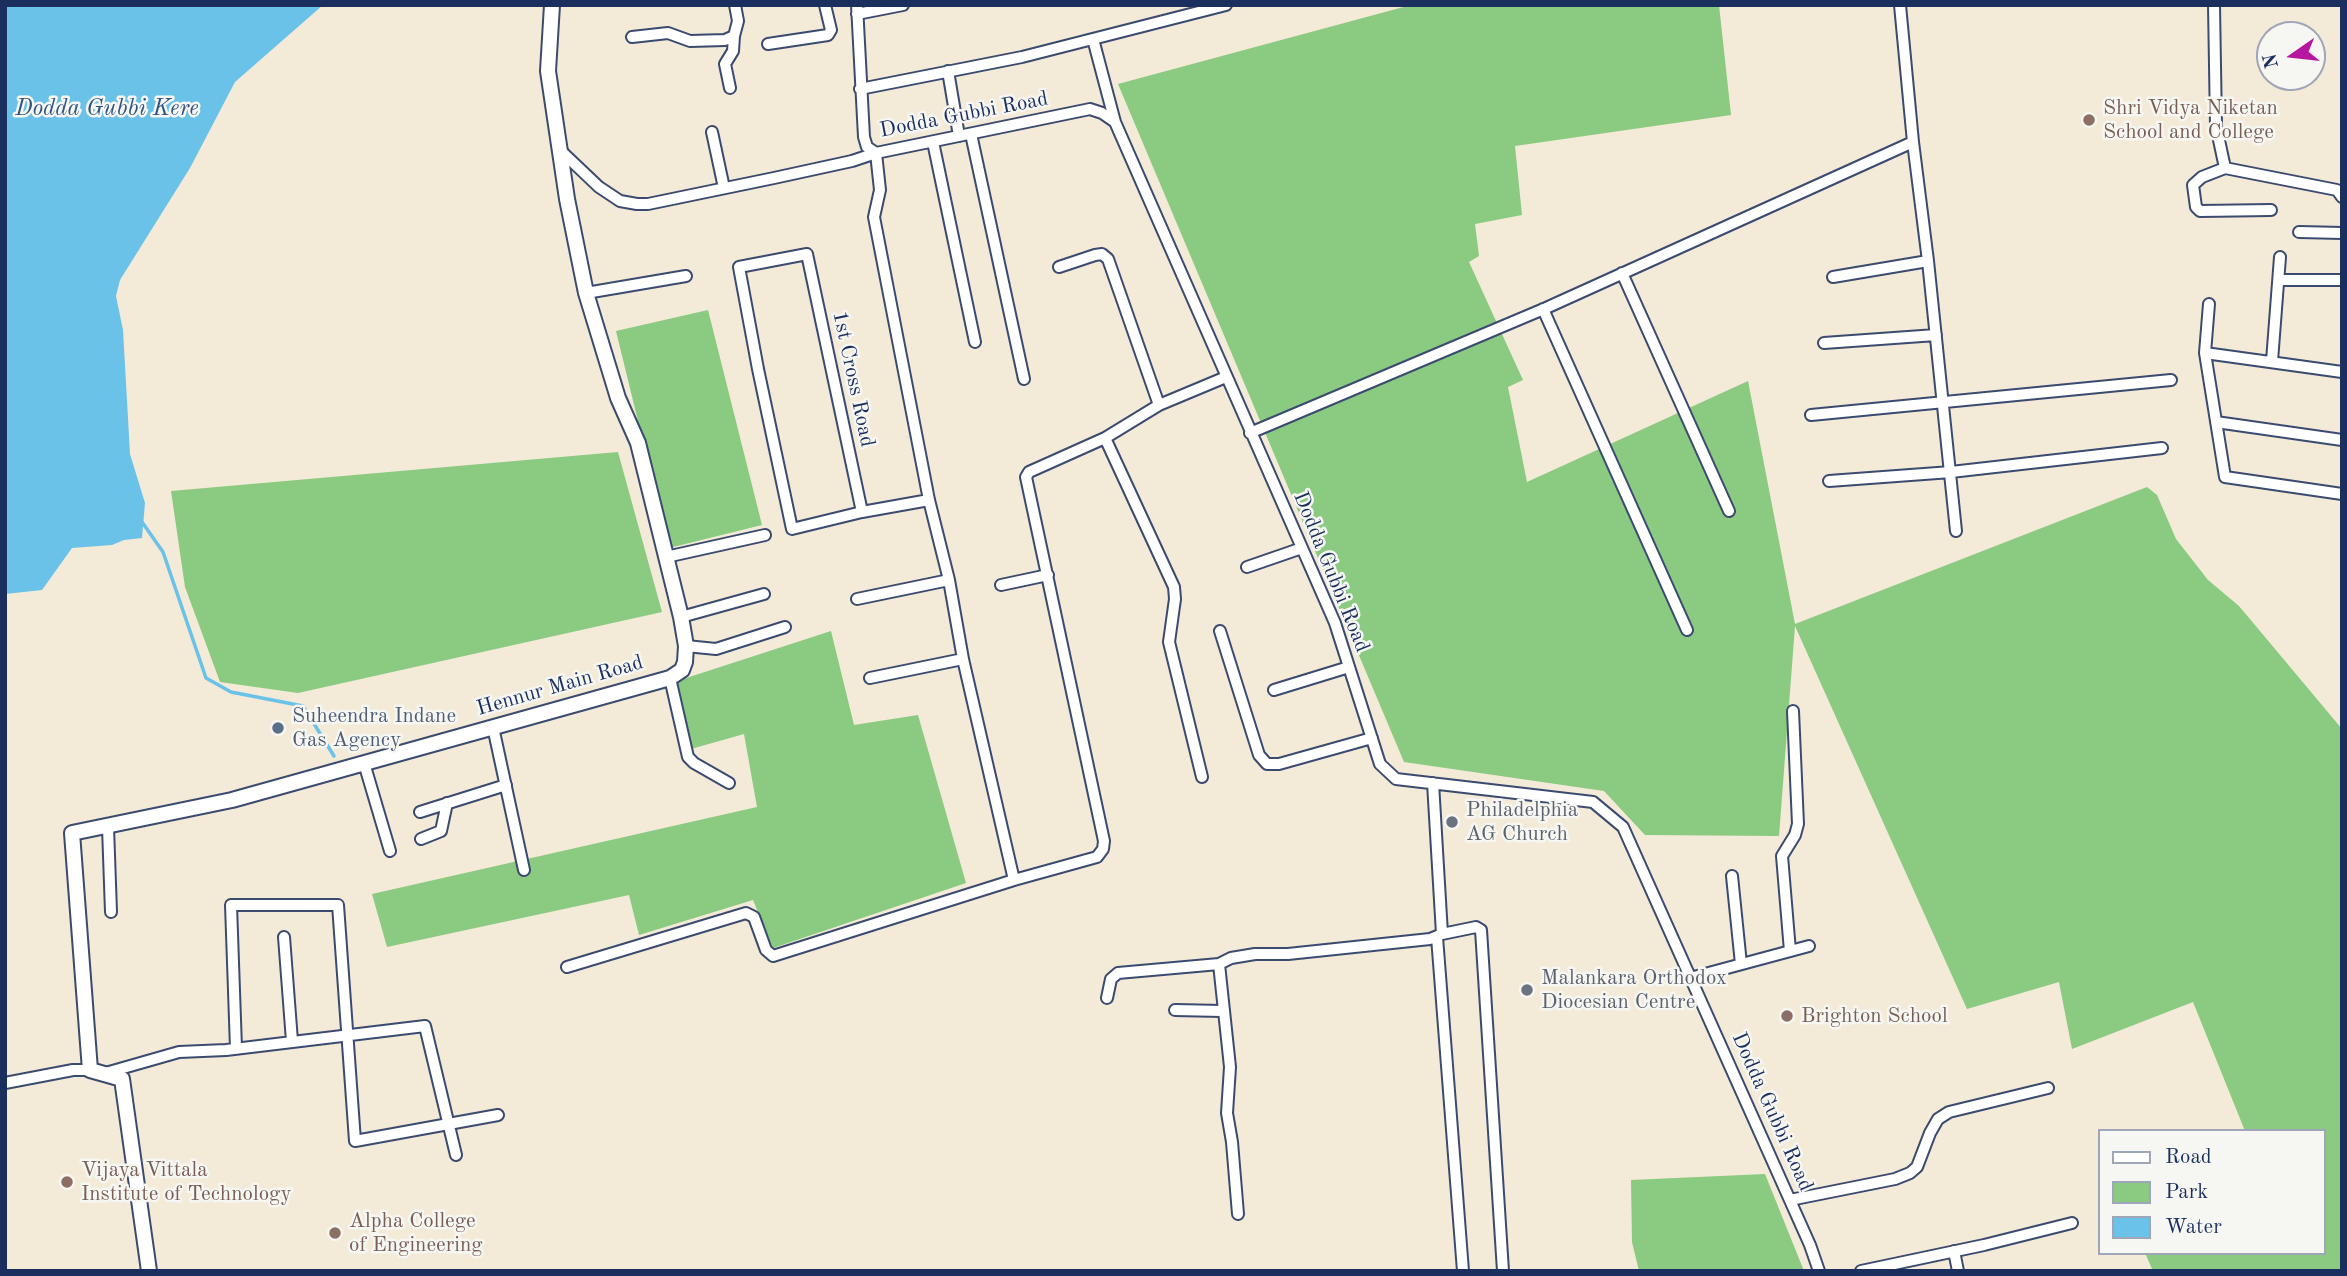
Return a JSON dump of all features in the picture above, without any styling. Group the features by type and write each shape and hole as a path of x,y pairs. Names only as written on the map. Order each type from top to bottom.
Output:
{"main road":[{"path":"552,5 548,71 559,149 586,293 618,398 638,443 686,646"},
{"name":"Hennur Main Road","path":"96,1072 72,833 232,800 670,678 682,670 686,646"},
{"path":"96,1072 122,1079 149,1271"}],"street":[{"path":"730,88 724,64 733,51 738,21 736,5"},
{"path":"768,44 828,34 831,30 825,5"},
{"path":"857,10 903,5"},
{"path":"860,89 1022,57 1226,5"},
{"path":"1900,5 1956,531"},
{"path":"2214,5 2216,126 2225,169"},
{"name":"Dodda Gubbi Road","path":"857,10 860,89 867,148 876,153 1090,109 1115,122 1335,623 1380,764 1396,779 1593,802 1623,828 1790,1200 1819,1271"},
{"path":"632,37 668,33 690,41 725,40 734,36"},
{"path":"1093,39 1115,122"},
{"path":"948,71 959,136"},
{"path":"712,132 724,188"},
{"path":"971,134 1024,379"},
{"path":"933,142 975,342"},
{"path":"1250,433 1543,309 1913,142"},
{"path":"559,149 587,178 620,201 648,204 852,161 876,153 880,190 874,217 929,500 1014,880"},
{"path":"2271,210 2200,211 2196,207 2193,185 2202,177 2225,169 2337,190 2342,197"},
{"path":"2299,232 2342,233"},
{"name":"1st Cross Road","path":"807,254 862,512 792,529 739,267 807,254"},
{"path":"1059,267 1095,255 1102,254 1108,259 1159,405"},
{"path":"2272,361 2280,257"},
{"path":"1832,277 1928,261"},
{"path":"1622,273 1729,511"},
{"path":"586,293 686,276"},
{"path":"2279,280 2342,280"},
{"path":"2209,304 2205,353 2225,477 2342,494"},
{"path":"1543,309 1687,630"},
{"path":"1824,343 1936,335"},
{"path":"2205,353 2342,372"},
{"path":"567,967 746,912 754,917 766,950 773,956 1014,880 1097,857 1103,849 1104,841 1026,477 1029,472 1105,438 1159,405 1226,377"},
{"path":"1811,415 2171,380"},
{"path":"2216,422 2342,440"},
{"path":"1105,438 1174,587 1169,642 1202,777"},
{"path":"1829,481 1951,472 2162,448"},
{"path":"862,512 929,500"},
{"path":"666,557 765,535"},
{"path":"1247,566 1302,548"},
{"path":"1001,585 1048,575"},
{"path":"857,599 949,580"},
{"path":"681,617 764,594"},
{"path":"686,646 716,649 785,626"},
{"path":"1220,631 1259,755 1267,764 1279,764 1372,738"},
{"path":"870,678 963,659"},
{"path":"1274,690 1349,667"},
{"path":"670,678 688,757 729,783"},
{"path":"1790,951 1782,856 1795,835 1798,824 1793,711"},
{"path":"493,727 524,870"},
{"path":"364,763 390,851"},
{"path":"1433,783 1439,936 1463,1271"},
{"path":"419,811 506,785"},
{"path":"421,839 441,831 447,803"},
{"path":"108,827 111,912"},
{"path":"1732,876 1741,964"},
{"path":"236,1048 231,905 338,905 355,1141 498,1115"},
{"path":"1107,998 1111,979 1118,973 1219,964 1231,958 1255,954 1288,954 1439,936 1476,927 1481,930 1503,1271"},
{"path":"285,937 292,1041"},
{"path":"1690,978 1809,946"},
{"path":"1219,964 1230,1067 1227,1113 1238,1214"},
{"path":"1175,1010 1223,1011"},
{"path":"5,1083 73,1070 96,1072 178,1052 425,1026 456,1155"},
{"path":"1790,1200 1895,1179 1910,1173 1917,1167 1938,1119 1949,1112 2048,1088"},
{"path":"1861,1271 1886,1268 2072,1223"},
{"path":"1954,1251 1958,1271"}],"green space":[{"path":"1411,5 1719,5 1731,115 1515,146 1522,215 1475,224 1479,256 1469,262 1523,380 1508,387 1527,482 1748,381 1795,624 2147,487 2157,495 2176,539 2208,580 2239,606 2342,729 2342,1271 2153,1271 2146,1255 2326,1255 2326,1129 2244,1129 2193,1002 2072,1049 2059,982 1967,1009 1795,626 1779,836 1645,835 1604,791 1404,762 1118,84"},
{"path":"708,310 762,525 669,548 616,331"},
{"path":"618,452 662,612 298,693 220,682 185,587 171,491"},
{"path":"831,631 854,725 918,715 966,883 773,948 753,900 639,935 629,895 387,947 372,894 757,807 744,734 691,749 674,682"},
{"path":"1765,1174 1804,1271 1639,1271 1632,1242 1631,1180"}],"water":[{"name":"Dodda Gubbi Kere","path":"5,5 323,5 235,82 190,168 120,280 116,296 123,330 130,454 145,503 142,538 124,540 112,545 72,548 42,590 5,594"}],"waterway":[{"path":"142,522 163,552 206,678 231,692 303,706 334,756"}],"place":[{"name":"Shri Vidya Niketan School and College","path":"2089,120"},
{"name":"Suheendra Indane Gas Agency","path":"278,728"},
{"name":"Philadelphia AG Church","path":"1452,822"},
{"name":"Malankara Orthodox Diocesian Centre","path":"1527,990"},
{"name":"Brighton School","path":"1787,1016"},
{"name":"Vijaya Vittala Institute of Technology","path":"67,1182"},
{"name":"Alpha College of Engineering","path":"335,1233"}]}
